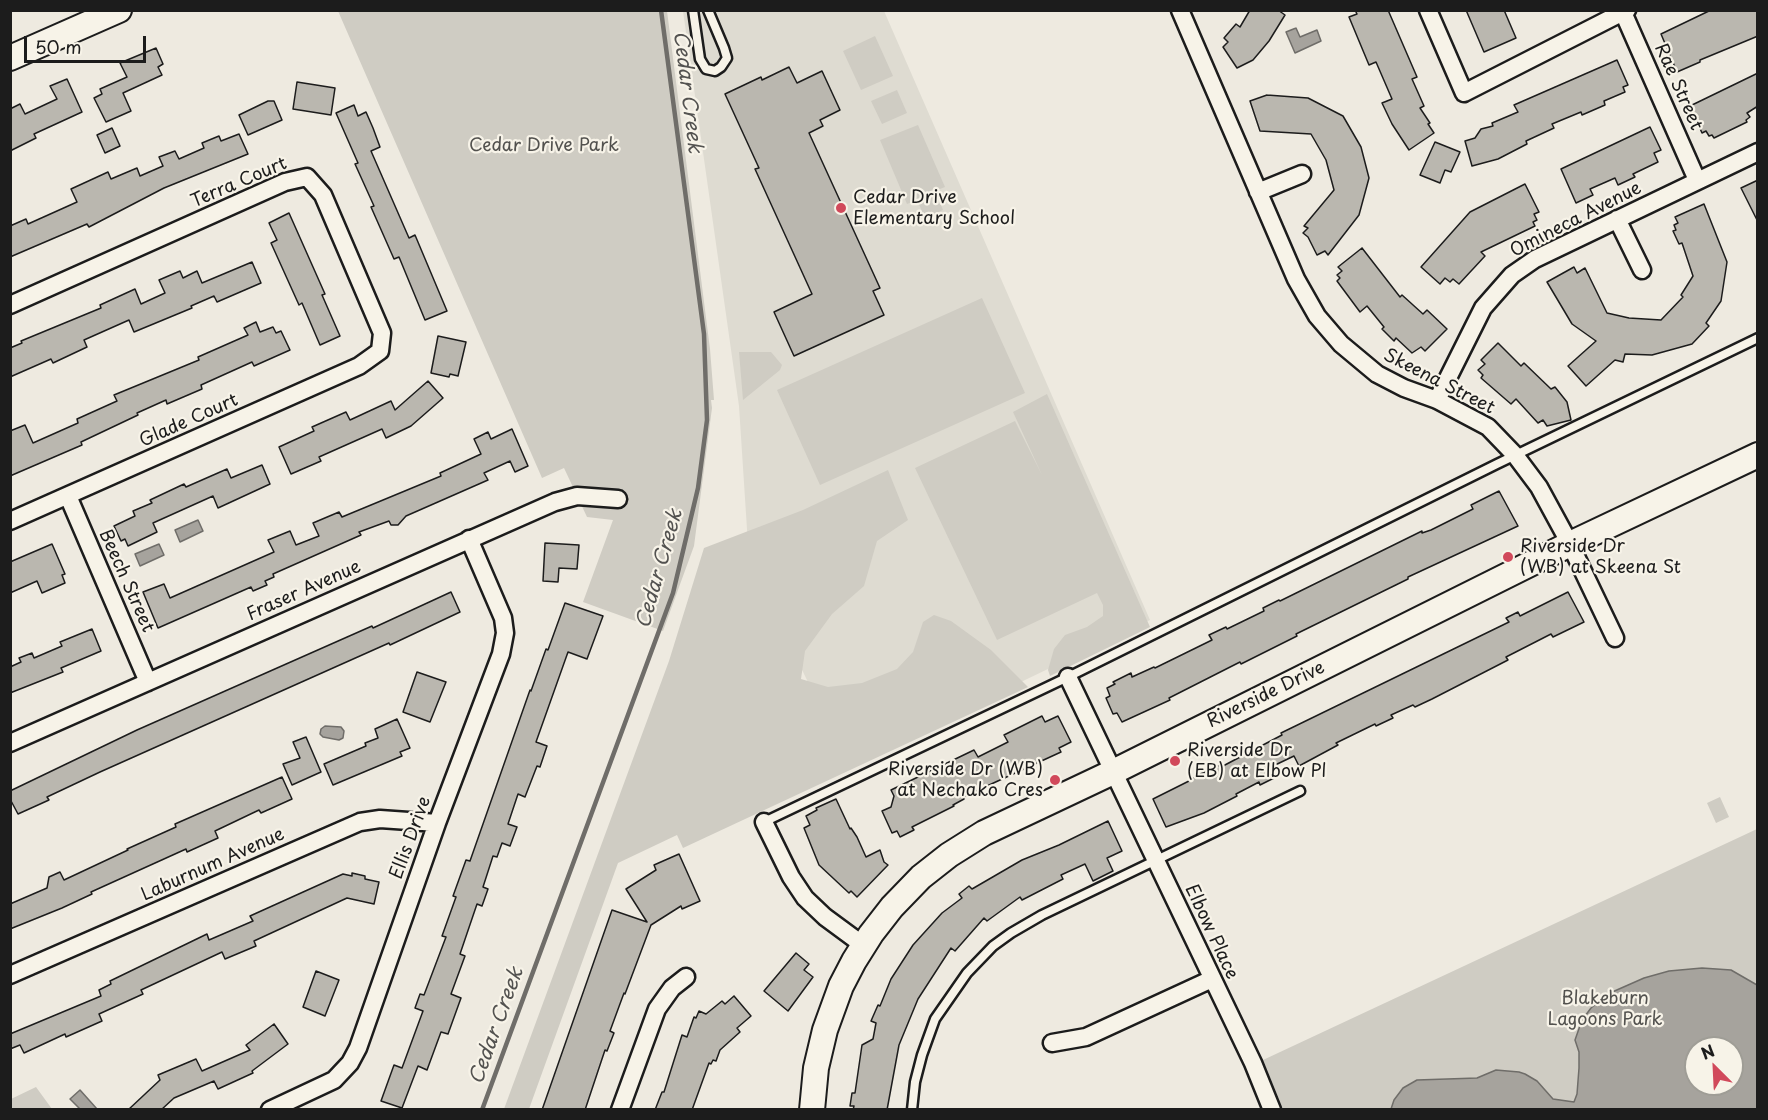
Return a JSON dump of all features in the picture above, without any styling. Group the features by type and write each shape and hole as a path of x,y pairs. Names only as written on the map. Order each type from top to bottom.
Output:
{"street":[{"path":"10,58 119,10"},
{"name":"Skeena Street","path":"1180,10 1296,279 1327,330 1358,361 1377,374 1404,388 1437,400 1488,427 1515,455 1539,487 1570,544 1615,638"},
{"path":"1428,10 1464,93 1624,11"},
{"name":"Rae Street","path":"1624,11 1697,180"},
{"name":"Omineca Avenue","path":"1437,400 1483,308 1512,275 1535,259 1758,152"},
{"path":"1258,192 1302,174"},
{"name":"Terra Court","path":"10,305 285,182 307,177 323,195 382,333 380,351"},
{"path":"1617,219 1642,270"},
{"name":"Glade Court","path":"10,521 359,366 380,351"},
{"name":"Riverside Drive","path":"812,1110 816,1068 828,1021 845,978 863,945 898,901 949,855 984,833 1113,772 1570,544 1758,455"},
{"name":"Beech Street","path":"68,496 148,682"},
{"name":"Fraser Avenue","path":"10,743 469,539 568,498 577,496 618,499"},
{"name":"Ellis Drive","path":"270,1110 334,1080 350,1062 501,654 505,633 501,611 469,539"},
{"name":"Elbow Place","path":"1068,677 1253,1063 1272,1110"},
{"name":"Laburnum Avenue","path":"10,975 360,822 380,819 437,823"},
{"path":"764,822 791,878 804,898 863,945"},
{"path":"620,1110 657,1010 672,988 686,977"},
{"path":"1052,1043 1086,1037 1212,980"}],"lane":[{"path":"693,10 700,59 706,69 715,71 727,58 708,10"},
{"path":"764,822 1068,677 1515,455 1758,338"},
{"path":"912,1110 915,1082 935,1019 954,990 986,952 1031,921 1300,791"}],"shaded area":[{"name":"Cedar Drive Elementary School","path":"683,11 884,11 1150,620 848,765 749,560 739,406"},
{"path":"1296,28 1300,37 1317,30 1321,41 1295,53 1286,32"},
{"path":"198,520 203,531 180,542 175,530"},
{"path":"159,544 164,555 140,566 135,554"},
{"path":"325,726 341,727 344,731 343,738 339,740 323,737 320,734 321,729"},
{"path":"1702,968 1731,970 1757,985 1757,1109 1391,1109 1394,1100 1403,1088 1417,1080 1477,1078 1496,1070 1525,1074 1537,1081 1553,1099 1574,1102 1577,1094 1579,1068 1579,1052 1575,1040 1582,1020 1591,1008 1610,993 1644,978 1669,971"},
{"path":"80,1090 97,1109 80,1109 70,1099"}],"green space":[{"name":"Cedar Drive Park","path":"338,11 667,11 710,349 714,400 711,400 712,408 694,546 663,631 583,602 613,520 587,517 564,468 542,478"},
{"path":"875,36 893,76 861,90 843,51"},
{"path":"897,90 907,113 882,124 871,101"},
{"path":"918,125 945,187 935,191 943,210 925,218 917,200 907,204 880,140"},
{"path":"982,298 1025,393 820,485 777,390"},
{"path":"739,352 771,352 782,365 780,370 743,400"},
{"path":"1047,394 1150,627 1050,676 1048,670 1054,649 1065,635 1087,627 1103,616 1103,605 1097,593 997,640 915,468 1015,421 1042,475 1013,412"},
{"path":"888,470 908,520 877,541 864,586 832,614 805,651 801,679 828,687 862,683 897,669 913,652 923,622 934,615 951,621 991,650 1028,687 683,848 677,835 618,863 529,1109 504,1109 669,661 704,548 803,510"},
{"path":"1720,797 1729,817 1716,823 1707,803"},
{"name":"Blakeburn Lagoons Park","path":"1757,829 1757,1109 1283,1109 1263,1060"},
{"path":"36,1087 52,1109 11,1109 11,1099"}],"building":[{"path":"1250,10 1278,10 1285,15 1269,41 1253,60 1237,68 1223,47 1228,42 1224,38 1236,24 1240,27"},
{"path":"1355,10 1388,10 1417,77 1412,79 1424,106 1420,108 1434,133 1409,150 1382,103 1392,99 1376,62 1369,65 1349,17 1357,14"},
{"path":"1466,10 1504,10 1516,38 1484,52"},
{"path":"1711,10 1758,10 1758,36 1677,72 1661,34"},
{"path":"156,48 163,64 158,67 162,75 123,93 131,111 106,122 94,98 102,94 100,89 127,77 120,63"},
{"path":"1617,60 1628,85 1623,87 1625,92 1604,101 1605,105 1552,124 1554,128 1526,141 1527,144 1498,159 1472,166 1465,141 1475,138 1481,129 1493,126 1492,123 1518,112 1514,105"},
{"path":"789,67 797,83 822,71 840,110 820,120 823,126 809,133 880,288 873,291 884,315 794,356 774,312 812,294 755,169 759,168 725,94"},
{"path":"1758,73 1758,106 1747,113 1750,117 1746,120 1747,122 1714,138 1706,131 1702,133 1690,106"},
{"path":"67,79 82,112 34,134 36,138 10,151 10,109 20,104 25,114 57,99 50,86"},
{"path":"297,82 335,88 331,115 293,109"},
{"path":"1267,95 1308,98 1343,116 1361,147 1369,178 1359,215 1328,255 1325,251 1317,255 1308,237 1303,233 1308,228 1304,226 1334,190 1326,160 1311,134 1260,131 1250,101"},
{"path":"268,101 274,101 282,120 248,135 239,115"},
{"path":"354,105 358,116 366,112 380,147 371,151 409,238 415,235 447,311 425,320 399,257 394,259 371,207 374,206 355,164 358,163 336,113"},
{"path":"1650,127 1661,150 1654,153 1658,162 1633,174 1635,177 1618,185 1615,178 1590,189 1593,195 1576,203 1561,169"},
{"path":"112,128 120,146 105,153 97,135"},
{"path":"239,134 248,154 164,188 89,227 87,224 10,257 10,226 26,219 28,224 77,202 71,189 108,172 111,179 137,168 140,176 163,166 159,157 175,151 179,159 204,148 202,143 219,136 221,141"},
{"path":"1435,142 1460,152 1451,172 1445,170 1440,183 1420,175"},
{"path":"1758,180 1758,222 1741,188"},
{"path":"1525,184 1539,212 1534,214 1537,220 1533,222 1535,226 1481,252 1485,256 1459,284 1453,279 1450,282 1445,278 1440,284 1421,267 1470,212"},
{"path":"1704,204 1727,262 1721,301 1706,323 1709,326 1692,344 1652,355 1625,354 1623,362 1615,360 1586,386 1568,366 1596,341 1572,324 1547,282 1574,267 1577,273 1585,268 1607,313 1629,318 1661,320 1683,297 1681,295 1693,276 1682,243 1679,244 1673,231 1676,230 1674,225 1678,223 1675,217"},
{"path":"289,213 325,294 322,295 340,336 320,345 302,303 299,305 271,243 277,240 269,223"},
{"path":"1362,248 1400,297 1402,295 1423,314 1427,310 1447,329 1425,351 1421,347 1412,353 1396,338 1394,341 1382,329 1384,327 1367,306 1360,312 1337,281 1340,278 1337,275 1342,271 1338,267"},
{"path":"252,262 261,283 217,302 214,296 191,306 192,308 134,332 129,320 84,340 87,347 53,363 51,359 10,377 10,348 22,343 21,341 101,308 100,305 135,289 141,304 165,293 159,280 180,271 183,278 197,271 202,283"},
{"path":"256,322 260,332 273,327 276,333 281,331 290,350 254,366 252,362 201,385 202,389 167,404 166,400 137,413 138,415 81,442 82,445 10,476 10,431 25,425 33,443 78,423 77,419 117,401 114,395 199,360 198,357 248,335 244,328"},
{"path":"438,336 466,342 458,376 450,374 449,377 431,373"},
{"path":"1498,343 1521,366 1524,363 1551,389 1555,387 1567,402 1571,420 1547,426 1543,420 1538,423 1516,399 1511,404 1481,378 1483,375 1478,370 1485,364 1481,360"},
{"path":"428,381 443,398 411,426 386,438 382,429 319,457 321,461 291,474 279,447 314,431 312,427 346,412 350,420 391,401 395,410"},
{"path":"512,429 528,466 515,472 510,461 484,473 488,480 406,516 398,525 391,525 389,521 359,532 361,535 273,574 274,577 265,581 267,585 253,591 251,587 158,628 143,592 164,584 170,598 274,552 268,540 290,531 296,545 319,536 313,523 339,512 342,517 441,476 440,473 481,454 474,439 488,432 491,439"},
{"path":"262,465 270,484 218,508 213,496 153,523 157,532 128,546 125,539 121,541 114,526 135,516 133,511 152,503 150,500 184,484 186,487 227,469 231,478"},
{"path":"1499,491 1518,526 1408,577 1296,634 1297,636 1169,698 1170,700 1122,722 1117,713 1113,714 1106,698 1110,696 1107,688 1115,684 1113,682 1131,673 1132,677 1155,668 1212,640 1209,635 1264,611 1263,608 1422,531 1422,533 1431,530 1473,509 1471,505"},
{"path":"545,543 579,545 577,569 559,568 558,582 543,581"},
{"path":"52,544 65,574 62,575 65,583 42,593 37,581 10,593 10,562"},
{"path":"451,592 460,612 390,645 389,643 100,772 47,797 49,800 18,814 10,799 10,791 137,730"},
{"path":"1568,592 1584,622 1553,637 1551,634 1506,657 1508,660 1432,699 1391,715 1393,718 1336,743 1338,745 1299,766 1294,756 1271,767 1276,777 1260,785 1259,782 1204,813 1166,827 1153,799 1198,775 1222,764 1223,766 1282,735 1281,733 1509,622 1506,618 1518,612 1520,616"},
{"path":"565,603 603,616 587,659 568,652 536,742 547,746 540,767 537,766 525,797 518,794 508,824 517,827 510,846 502,843 497,857 493,856 483,887 488,889 482,906 477,904 460,954 465,956 451,994 461,998 448,1034 441,1032 427,1070 418,1066 402,1108 381,1101 394,1065 402,1068 423,1011 415,1008 420,994 424,995 446,937 442,936 456,897 453,896 466,860 470,861 530,690"},
{"path":"92,629 101,651 61,668 63,672 10,693 10,667 21,662 19,658 32,653 34,658 62,646 60,642"},
{"path":"417,672 446,682 430,722 403,712"},
{"path":"1042,716 1045,722 1058,716 1071,742 1059,748 1061,752 963,797 964,799 954,806 912,827 914,830 900,837 897,831 892,833 882,811 891,807 894,796 891,790 974,750 978,757 1008,742 1004,735"},
{"path":"397,719 410,748 400,752 402,756 333,785 324,764 366,746 365,743 378,738 375,729"},
{"path":"306,737 321,772 292,785 283,764 300,758 293,742"},
{"path":"282,777 292,799 261,813 259,810 215,831 218,838 187,852 186,849 91,892 92,894 62,908 10,929 10,904 47,888 49,877 60,872 64,880 176,827 175,824"},
{"path":"836,799 866,857 880,850 884,862 888,865 857,897 851,891 849,893 819,865 804,828 810,825 806,816 817,810 816,808"},
{"path":"1108,821 1122,851 1107,858 1113,871 1093,881 1085,864 1061,875 1063,879 1022,900 1020,897 987,921 984,918 955,951 951,948 918,999 899,1045 887,1110 853,1110 854,1106 850,1106 852,1093 855,1093 862,1045 873,1039 876,1023 871,1021 891,979 913,945 942,913 962,898 959,894 969,886 972,889 1022,860"},
{"path":"679,854 700,901 682,909 681,906 651,925 610,1031 614,1033 607,1051 605,1050 585,1110 542,1110 612,910 647,922 626,889 656,870 654,865"},
{"path":"352,873 379,882 374,904 347,898 254,941 256,946 225,959 222,952 141,990 143,994 99,1014 102,1021 66,1037 65,1034 24,1053 20,1045 10,1049 10,1034 101,996 99,990 111,984 110,981 207,934 209,940 253,921 250,916 343,874 352,876"},
{"path":"796,953 809,964 804,970 813,977 788,1011 764,991"},
{"path":"316,971 339,980 325,1016 303,1007"},
{"path":"734,996 751,1016 737,1028 740,1032 720,1050 716,1061 709,1063 692,1110 655,1110 664,1092 682,1035 687,1037 694,1017 696,1018 699,1011 706,1014 722,1001 725,1004"},
{"path":"274,1024 288,1044 252,1071 253,1073 218,1089 214,1081 174,1098 161,1110 128,1110 160,1080 158,1075 196,1059 202,1071 250,1050 246,1045"}],"waterway":[{"name":"Cedar Creek","path":"482,1110 673,593 698,488 707,420 704,334 661,10"}],"place":[{"name":"Cedar Drive Elementary School","path":"841,208"},
{"name":"Riverside Dr (WB) at Skeena St","path":"1508,557"},
{"name":"Riverside Dr (EB) at Elbow Pl","path":"1175,761"},
{"name":"Riverside Dr (WB) at Nechako Cres","path":"1055,780"}]}
